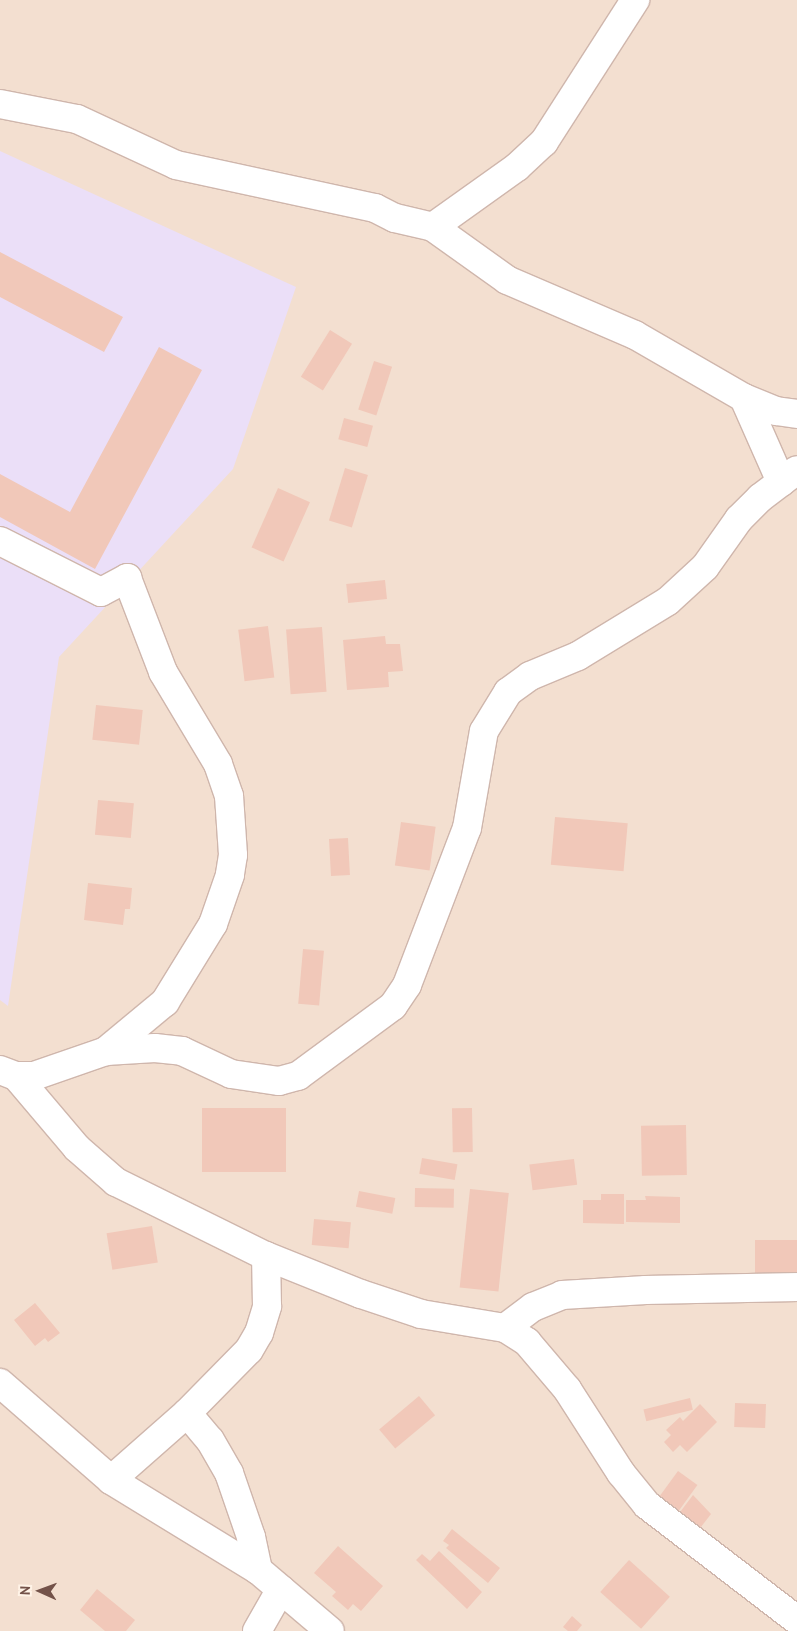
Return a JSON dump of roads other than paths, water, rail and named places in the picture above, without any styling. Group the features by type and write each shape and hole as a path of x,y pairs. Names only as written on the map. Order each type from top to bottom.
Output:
{"street":[{"path":"433,227 544,138 629,0"},
{"path":"433,227 517,167 544,142 635,0"},
{"path":"0,104 77,119 176,165 375,208 395,218 433,227 507,280 635,335 744,398 776,411 797,414"},
{"path":"106,1051 172,1049 194,1055 231,1074 279,1081 298,1076 392,1006 407,985 466,828 484,731 508,692 530,676 578,656 668,601 704,567 739,519 789,476 744,398"},
{"path":"0,542 100,592 127,578 163,672 218,764 229,796 233,855 230,874 213,924 165,1002 106,1051 59,1070 34,1076 8,1073"},
{"path":"8,1073 77,1148 116,1182 266,1256 421,1314 505,1328 527,1342 567,1389 621,1473 647,1505 797,1620"},
{"path":"111,1480 187,1414 249,1350 259,1333 267,1306 266,1256"},
{"path":"505,1328 533,1307 562,1295 646,1290 797,1287"},
{"path":"0,1383 111,1480 258,1570 330,1631"},
{"path":"187,1414 210,1440 229,1473 252,1537 258,1570"},
{"path":"257,1631 281,1588"}]}
